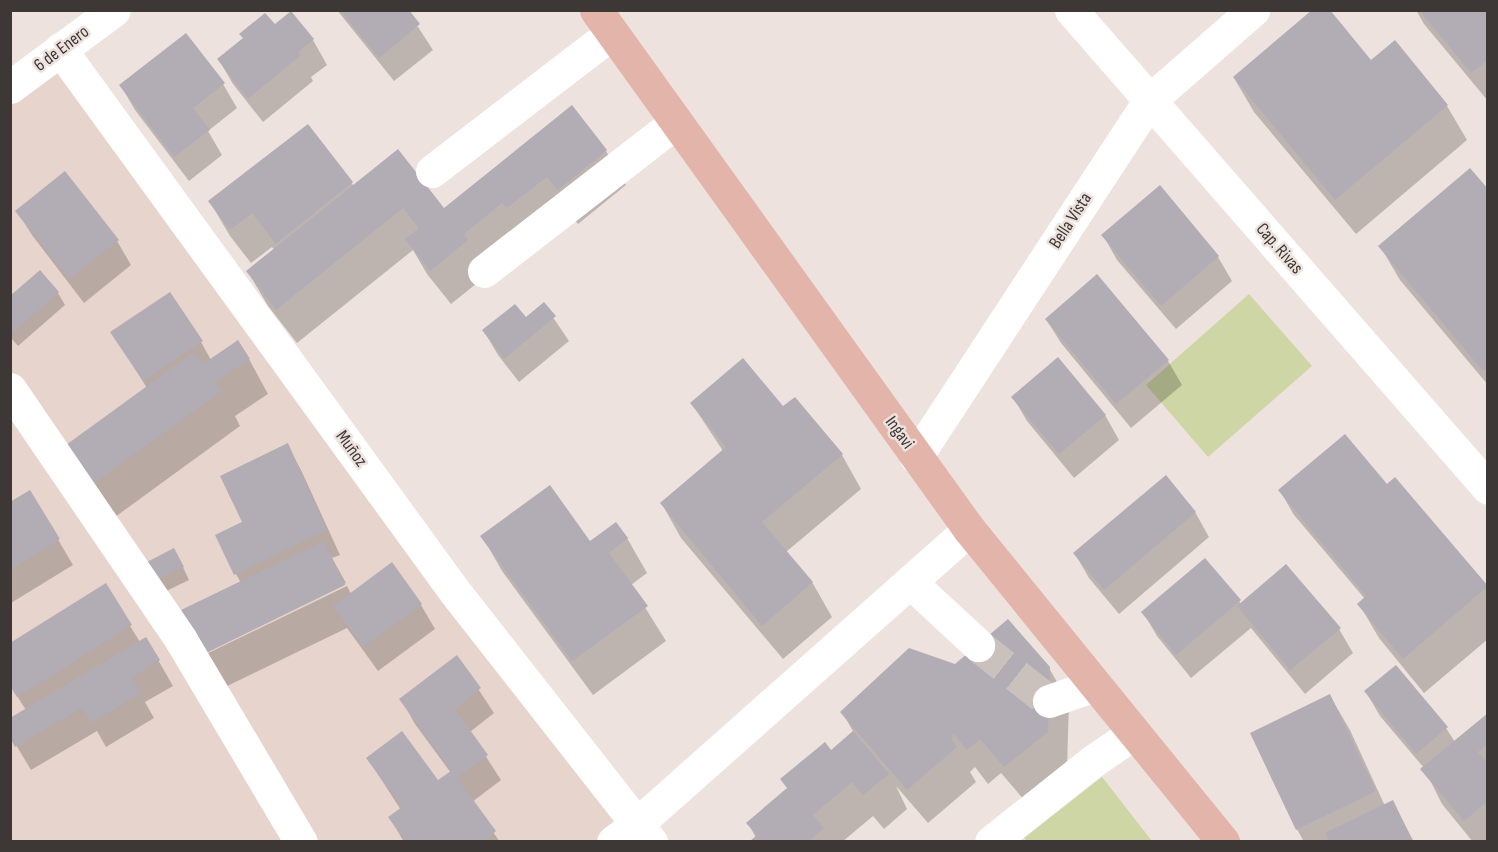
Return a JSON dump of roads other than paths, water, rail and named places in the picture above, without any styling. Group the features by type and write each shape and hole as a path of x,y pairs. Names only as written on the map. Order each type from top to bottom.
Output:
{"main road":[{"name":"Ingavi","path":"604,22 969,529 1223,842"}],"street":[{"name":"6 de Enero","path":"10,87 114,10"},
{"name":"Cap. Rivas","path":"1071,10 1488,488"},
{"name":"Bella Vista","path":"916,457 1150,100 1253,10"},
{"path":"432,171 604,22"},
{"name":"Muñoz","path":"60,49 634,836"},
{"path":"484,271 676,122"},
{"path":"10,389 181,640 301,842"},
{"path":"634,836 969,529"},
{"path":"910,582 978,645"},
{"path":"1049,701 1095,685"},
{"path":"991,842 1093,761 1134,733"}],"tunnel":[{"path":"978,645 1049,701"}]}
